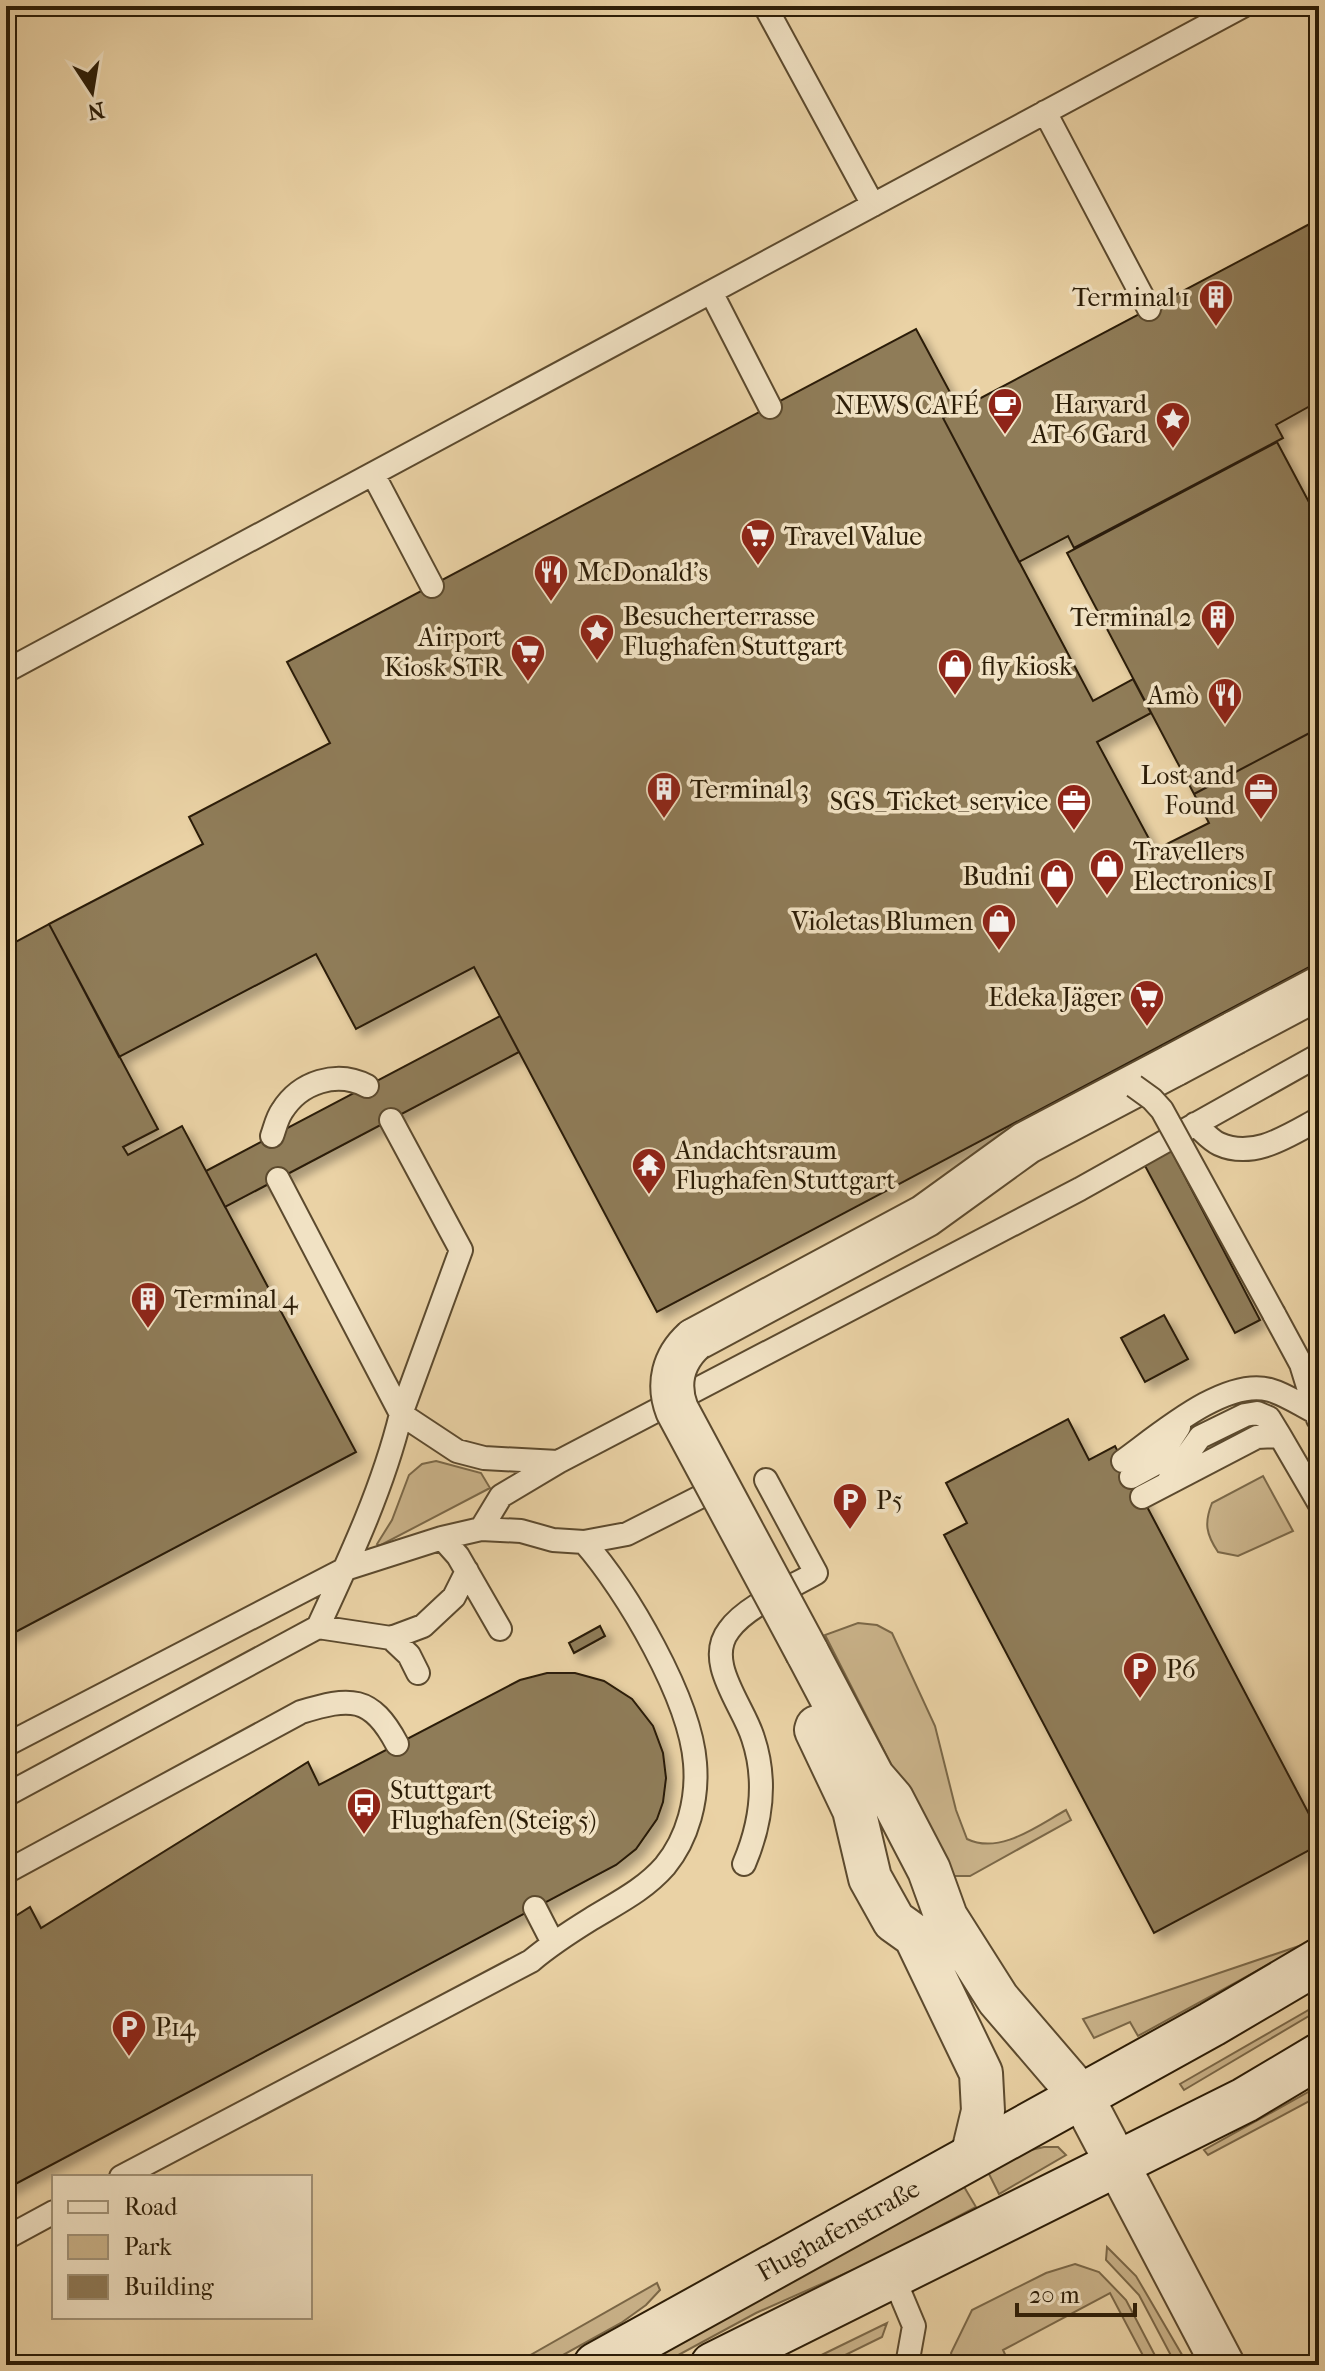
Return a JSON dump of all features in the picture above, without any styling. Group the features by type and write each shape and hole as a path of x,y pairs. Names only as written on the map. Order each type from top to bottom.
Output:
{"main road":[{"name":"Flughafenstraße","path":"596,2365 1082,2097 1319,1961"},
{"path":"713,2365 1118,2165 1245,2100 1319,2056"}],"street":[{"path":"972,2157 983,2111 981,2073 926,1919 929,1870 892,1799 873,1777 677,1410 671,1396 675,1367 683,1351 694,1340 925,1216 1026,1143 1319,988"},
{"path":"829,1696 816,1730 854,1810 870,1878 894,1921 926,1919"},
{"path":"926,1919 1082,2097 1223,2365"}],"lane":[{"path":"765,6 873,205"},
{"path":"6,671 1243,6"},
{"path":"1045,112 1149,309"},
{"path":"711,292 770,407"},
{"path":"373,474 432,586"},
{"path":"481,1529 501,1496 558,1462 1080,1189 1319,1055"},
{"path":"272,1136 281,1112 295,1095 319,1082 352,1078 367,1086"},
{"path":"1134,1086 1162,1110 1301,1364 1317,1416"},
{"path":"1195,1124 1217,1144 1246,1151 1276,1141 1319,1119"},
{"path":"6,1795 318,1627 345,1569 392,1450 401,1414 461,1250 391,1120"},
{"path":"278,1179 401,1414 457,1451 484,1458 558,1462"},
{"path":"1127,1469 1187,1416 1233,1391 1269,1389 1317,1416"},
{"path":"1142,1497 1257,1437 1280,1436 1319,1503"},
{"path":"744,1864 759,1821 759,1768 754,1739 722,1668 720,1648 727,1631 741,1616 816,1573 766,1480"},
{"path":"6,1745 345,1569 481,1529 521,1531 553,1540 584,1542 627,1534 700,1497"},
{"path":"442,1538 467,1571 500,1629"},
{"path":"125,2175 531,1961 553,1943 624,1902 663,1868 686,1829 696,1787 695,1760 686,1722 647,1638 606,1567 584,1542"},
{"path":"318,1627 391,1638 423,1626 454,1597 467,1571"},
{"path":"391,1638 409,1655 418,1673"},
{"path":"6,1872 301,1712 343,1701 358,1702 369,1707 387,1725 397,1744"},
{"path":"535,1908 553,1943"},
{"path":"6,2238 52,2213"},
{"path":"893,2276 914,2326 907,2365"}],"green space":[{"path":"436,1461 481,1473 490,1488 379,1546 377,1544 392,1520 409,1475 422,1464"},
{"path":"1263,1476 1293,1531 1238,1556 1218,1552 1208,1528 1212,1503"},
{"path":"858,1623 877,1625 892,1633 935,1726 956,1810 967,1839 980,1843 1005,1841 1066,1810 1071,1820 970,1876 954,1876 945,1870 825,1635"},
{"path":"1308,1943 1138,2036 1130,2022 1094,2038 1083,2019"},
{"path":"1319,2004 1319,2010 1184,2090 1180,2084"},
{"path":"1319,2086 1319,2096 1208,2155 1204,2150"},
{"path":"1058,2147 1066,2155 999,2194 987,2170 1022,2152"},
{"path":"963,2185 976,2207 880,2258 756,2313 660,2365 637,2365"},
{"path":"1107,2247 1136,2276 1188,2365 1176,2365 1139,2295 1106,2260"},
{"path":"1075,2264 1099,2272 1126,2300 1160,2365 1148,2365 1110,2293 1003,2350 1010,2365 955,2365 951,2353 972,2310 1046,2273"},
{"path":"657,2283 660,2290 646,2305 621,2323 545,2365 513,2365"},
{"path":"887,2323 882,2337 825,2365 801,2365"}],"building":[{"name":"Terminal 1","path":"1319,219 1319,401 1276,425 1283,438 1074,548 1068,536 1019,562 943,418"},
{"name":"Terminal 3","path":"916,329 959,409 943,418 1093,701 1133,679 1151,713 1097,742 1155,850 1209,823 1194,794 1319,728 1319,962 657,1312 474,967 356,1029 316,954 119,1057 49,924 203,844 189,817 330,743 287,662"},
{"name":"Terminal 2","path":"1277,442 1319,521 1319,728 1194,794 1067,553"},
{"name":"Terminal 4","path":"49,924 158,1129 123,1147 128,1155 182,1126 356,1452 6,1637 6,947"},
{"path":"500,1016 519,1052 225,1207 206,1171"},
{"path":"1171,1150 1260,1320 1235,1333 1144,1164"},
{"path":"1164,1315 1188,1359 1145,1382 1121,1338"},
{"name":"P6","path":"1068,1419 1089,1460 1115,1446 1319,1833 1319,1845 1154,1933 944,1535 967,1523 946,1483"},
{"path":"600,1626 605,1636 574,1653 569,1643"},
{"name":"P14","path":"547,1673 575,1673 604,1681 632,1699 653,1726 663,1753 666,1778 663,1802 657,1819 636,1849 616,1865 6,2189 6,1922 30,1907 41,1928 308,1762 319,1785 520,1680"}],"place":[{"name":"Terminal 1","path":"1216,328"},
{"name":"NEWS CAFÉ","path":"1005,436"},
{"name":"Harvard AT-6 Gard","path":"1173,450"},
{"name":"Travel Value","path":"758,567"},
{"name":"McDonald's","path":"551,603"},
{"name":"Terminal 2","path":"1218,648"},
{"name":"Besucherterrasse Flughafen Stuttgart","path":"597,662"},
{"name":"Airport Kiosk STR","path":"528,683"},
{"name":"fly kiosk","path":"955,697"},
{"name":"Amò","path":"1225,726"},
{"name":"Terminal 3","path":"664,820"},
{"name":"Lost and Found","path":"1261,821"},
{"name":"SGS_Ticket_service","path":"1074,832"},
{"name":"Travellers Electronics I","path":"1107,897"},
{"name":"Budni","path":"1057,907"},
{"name":"Violetas Blumen","path":"999,952"},
{"name":"Edeka Jäger","path":"1147,1028"},
{"name":"Andachtsraum Flughafen Stuttgart","path":"649,1196"},
{"name":"Terminal 4","path":"148,1330"},
{"name":"P5","path":"850,1531"},
{"name":"P6","path":"1140,1700"},
{"name":"Stuttgart Flughafen (Steig 5)","path":"364,1836"},
{"name":"P14","path":"129,2058"}]}
